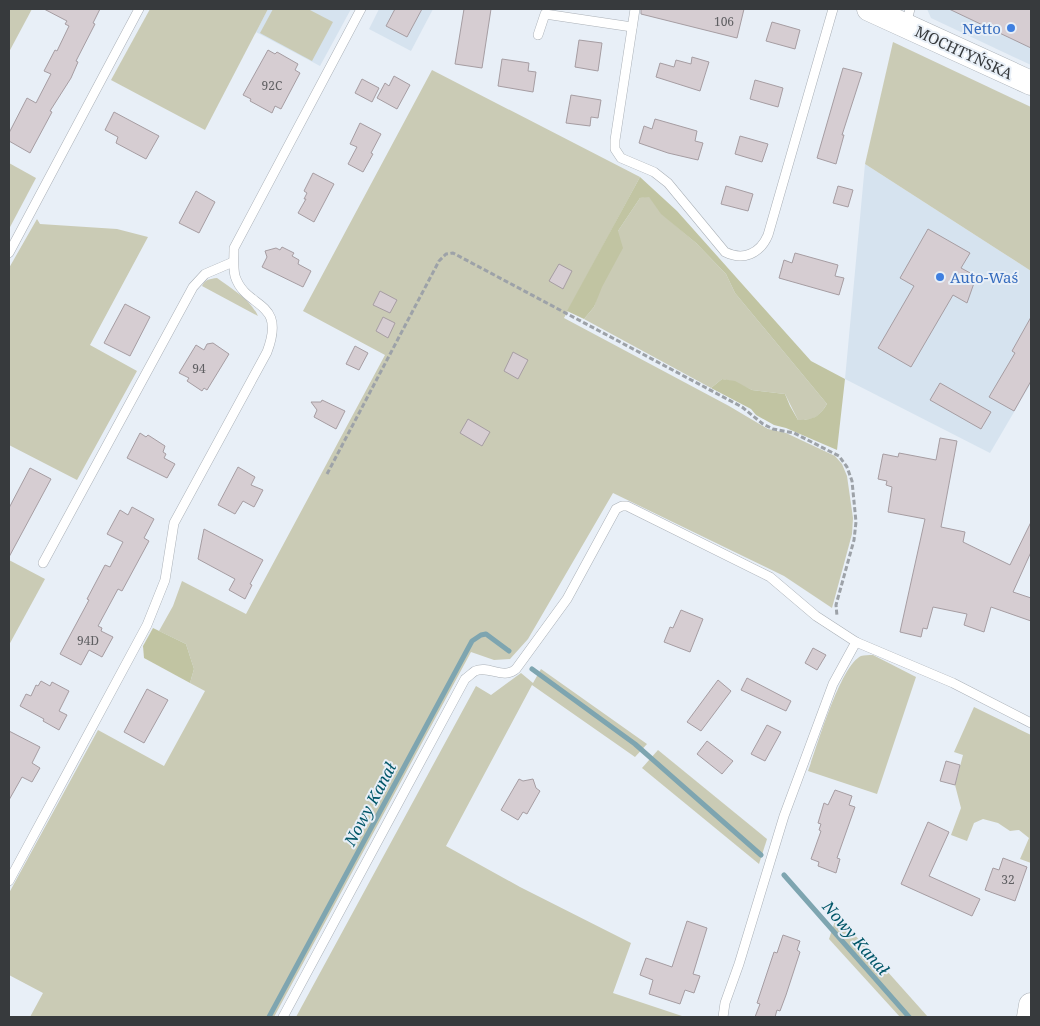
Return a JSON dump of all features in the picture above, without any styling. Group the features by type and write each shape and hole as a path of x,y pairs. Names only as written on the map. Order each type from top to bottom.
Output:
{"street":[{"name":"MOCHTYŃSKA","path":"869,9 908,17 1031,83"},
{"path":"1029,1017 1031,1005"}],"lane":[{"path":"9,253 139,9"},
{"path":"9,882 146,625 165,580 174,523 270,346 273,327 270,316 266,309 240,286 235,276 234,248 361,9"},
{"path":"635,9 615,149 621,158 662,177 725,252 731,255 746,256 760,249 768,235 833,9"},
{"path":"538,35 545,14 632,27"},
{"path":"43,563 193,287 205,274 233,262"},
{"path":"283,1017 465,679 476,671 483,670 506,674 516,669 566,599 616,509 622,506 627,506 770,578 816,616 856,642 953,683 1031,723"},
{"path":"723,1017 725,1003 739,964 784,816 833,684 856,642"}],"path":[{"path":"327,474 439,261 446,254 453,253 742,408 763,424 773,429 794,433 839,456 847,467 852,481 856,522 854,540 836,605 840,631"}],"shaded area":[{"path":"268,9 351,9 320,66 256,32"},
{"path":"379,9 433,9 411,51 369,29"},
{"path":"927,9 1031,9 1031,65 931,18"},
{"path":"865,164 1031,271 1031,383 990,453 845,379"}],"green space":[{"path":"9,9 32,9 9,52"},
{"path":"150,9 268,9 205,130 111,80"},
{"path":"273,9 308,9 333,22 312,61 260,33"},
{"path":"893,42 1031,107 1031,271 865,164"},
{"path":"432,70 640,177 564,318 729,406 768,429 786,433 835,456 842,464 847,476 853,518 852,534 832,608 784,576 613,493 528,639 510,659 494,660 471,652 274,1017 30,1017 43,993 9,975 9,893 98,730 164,766 205,691 190,683 194,669 186,644 159,631 173,606 182,581 246,614 385,355 303,311"},
{"path":"9,163 36,178 9,229"},
{"path":"640,177 677,211 811,361 845,379 837,450 786,428 774,425 756,415 751,409 711,388 722,379 735,381 752,390 785,394 798,420 815,417 827,404 735,293 726,274 696,243 661,214 649,197 640,198 618,231 623,248 602,287 594,307 584,319 567,311"},
{"path":"649,196 662,214 696,243 726,274 735,293 827,404 818,415 812,419 798,420 785,394 752,390 735,382 722,379 711,388 584,319 594,307 618,231 640,198"},
{"path":"37,219 40,224 117,229 148,237 90,345 137,371 77,480 9,445 9,268"},
{"path":"217,278 245,299 258,316 202,286 206,281"},
{"path":"9,560 45,579 9,645"},
{"path":"153,628 186,644 194,669 190,683 144,658 143,646"},
{"path":"873,655 916,677 877,794 808,771 830,708 845,675 853,663 861,656"},
{"path":"541,669 647,744 635,757 532,685 446,846 520,887 631,943 613,993 685,1017 296,1017 476,686 491,695 521,673 533,683"},
{"path":"974,707 1031,735 1031,863 1020,859 1029,838 1019,830 1010,831 998,823 983,819 974,823 967,841 951,835 961,808 955,785 963,755 954,752"},
{"path":"658,750 767,839 759,864 642,768"},
{"path":"837,915 928,1017 900,1017 829,939"}],"building":[{"path":"44,9 100,9 93,23 95,24 76,61 78,62 71,78 50,111 52,112 30,153 9,141 9,133 27,98 36,103 51,74 44,71 55,50 57,51 69,26 65,24 67,21"},
{"path":"395,9 422,9 407,37 386,26"},
{"path":"464,9 491,9 482,68 455,64"},
{"path":"641,9 744,9 737,38 641,14"},
{"name":"Netto","path":"949,9 1031,9 1031,48"},
{"path":"772,22 800,30 795,49 766,41"},
{"path":"579,40 602,43 598,71 575,67"},
{"path":"268,50 275,54 277,52 298,64 295,70 300,73 281,109 275,106 272,113 243,95"},
{"path":"692,57 709,62 700,91 656,77 660,63 674,67 676,60 691,64"},
{"path":"502,59 529,63 528,71 536,72 533,92 498,86"},
{"path":"843,68 862,73 842,135 844,135 836,164 817,158"},
{"path":"394,76 410,85 397,109 377,98 385,83 389,86"},
{"path":"362,79 379,88 372,102 355,93"},
{"path":"755,80 783,88 778,107 750,99"},
{"path":"571,95 601,100 598,118 591,117 590,126 566,123"},
{"path":"114,112 159,136 146,159 116,143 118,137 105,130"},
{"path":"655,119 697,131 695,141 703,143 698,160 668,153 639,143 644,126 652,129"},
{"path":"360,123 381,134 363,172 348,164 357,147 350,144"},
{"path":"740,136 768,144 762,162 735,154"},
{"path":"313,173 334,184 314,222 298,213 306,199 304,199 307,193 304,191"},
{"path":"726,186 753,194 748,211 721,204"},
{"path":"838,186 853,190 848,207 833,203"},
{"path":"196,191 215,202 199,233 179,223"},
{"path":"928,229 970,253 961,268 974,275 974,283 967,303 953,295 911,367 878,348 914,286 900,278"},
{"path":"282,247 294,253 292,256 299,260 298,264 311,271 303,287 262,267 267,257 265,251 276,248 280,250"},
{"path":"795,253 838,265 835,276 844,278 839,295 779,278 784,260 792,263"},
{"path":"559,264 572,271 563,289 549,281"},
{"path":"380,291 397,300 390,313 373,305"},
{"path":"125,304 150,317 130,356 104,343"},
{"path":"383,317 395,323 388,338 376,331"},
{"path":"1031,317 1031,381 1014,411 989,397 1015,353 1012,351"},
{"path":"213,343 229,354 207,390 204,388 202,391 187,381 189,378 179,373 196,345 204,350 207,344"},
{"path":"355,346 368,353 359,370 346,364"},
{"path":"513,352 528,360 518,379 504,371"},
{"path":"940,383 991,412 981,429 930,400"},
{"path":"322,400 345,411 336,429 314,417 317,410 311,402 321,402"},
{"path":"468,419 490,432 482,446 460,433"},
{"path":"140,433 146,437 148,435 165,446 163,452 166,454 164,458 175,464 167,478 127,458"},
{"path":"940,438 957,441 941,527 965,532 963,542 1010,565 1031,522 1031,552 1013,592 1031,598 1031,621 991,607 984,632 964,625 967,614 933,607 927,629 923,628 921,637 900,632 925,519 888,512 892,487 886,485 887,481 878,479 883,454 898,457 899,453 936,460"},
{"path":"238,467 255,477 251,485 263,490 254,507 243,501 235,514 218,505"},
{"path":"30,468 51,479 9,557 9,508"},
{"path":"132,507 154,519 144,538 149,541 122,591 118,589 98,626 102,628 101,631 113,637 102,657 89,650 81,665 60,654 89,600 87,599 105,565 110,567 123,542 107,534 120,510 128,515"},
{"path":"204,529 263,560 250,584 252,585 245,599 229,590 235,579 198,559"},
{"path":"681,610 703,619 690,652 664,642 670,627 673,628"},
{"path":"813,648 826,655 817,670 805,663"},
{"path":"747,678 791,701 786,711 741,690"},
{"path":"718,680 731,691 701,731 687,722"},
{"path":"41,681 50,686 52,682 69,691 59,711 67,715 59,730 43,721 44,719 20,706 26,694 31,696 36,685 38,686"},
{"path":"147,689 168,700 144,743 124,732"},
{"path":"767,725 781,732 765,761 751,754"},
{"path":"9,731 40,747 32,763 40,768 32,782 22,777 9,800"},
{"path":"707,741 733,761 722,774 697,754"},
{"path":"946,761 960,765 955,785 940,781"},
{"path":"519,779 523,781 533,779 536,788 540,791 527,814 523,812 518,820 501,810"},
{"path":"835,790 852,796 849,805 855,807 837,858 840,859 836,873 818,866 819,862 811,859 821,831 819,830 821,824 818,823 824,803 828,805"},
{"path":"928,822 949,832 929,876 980,899 972,916 901,884"},
{"path":"1003,858 1027,867 1015,901 985,890 993,868 999,870"},
{"path":"687,921 707,928 693,974 700,976 694,993 685,990 680,1004 649,994 653,980 640,975 646,958 672,967"},
{"path":"783,935 800,941 797,950 800,952 786,995 780,1011 777,1010 775,1017 755,1017 760,1004 757,1003 774,952 777,953"}],"waterway":[{"name":"Nowy Kanał","path":"269,1017 472,641 486,634 509,651"},
{"name":"Nowy Kanał","path":"532,669 635,744 761,855"},
{"name":"Nowy Kanał","path":"784,875 909,1017"}],"place":[{"name":"Netto","path":"1011,28"},
{"name":"Auto-Waś","path":"940,277"}]}
